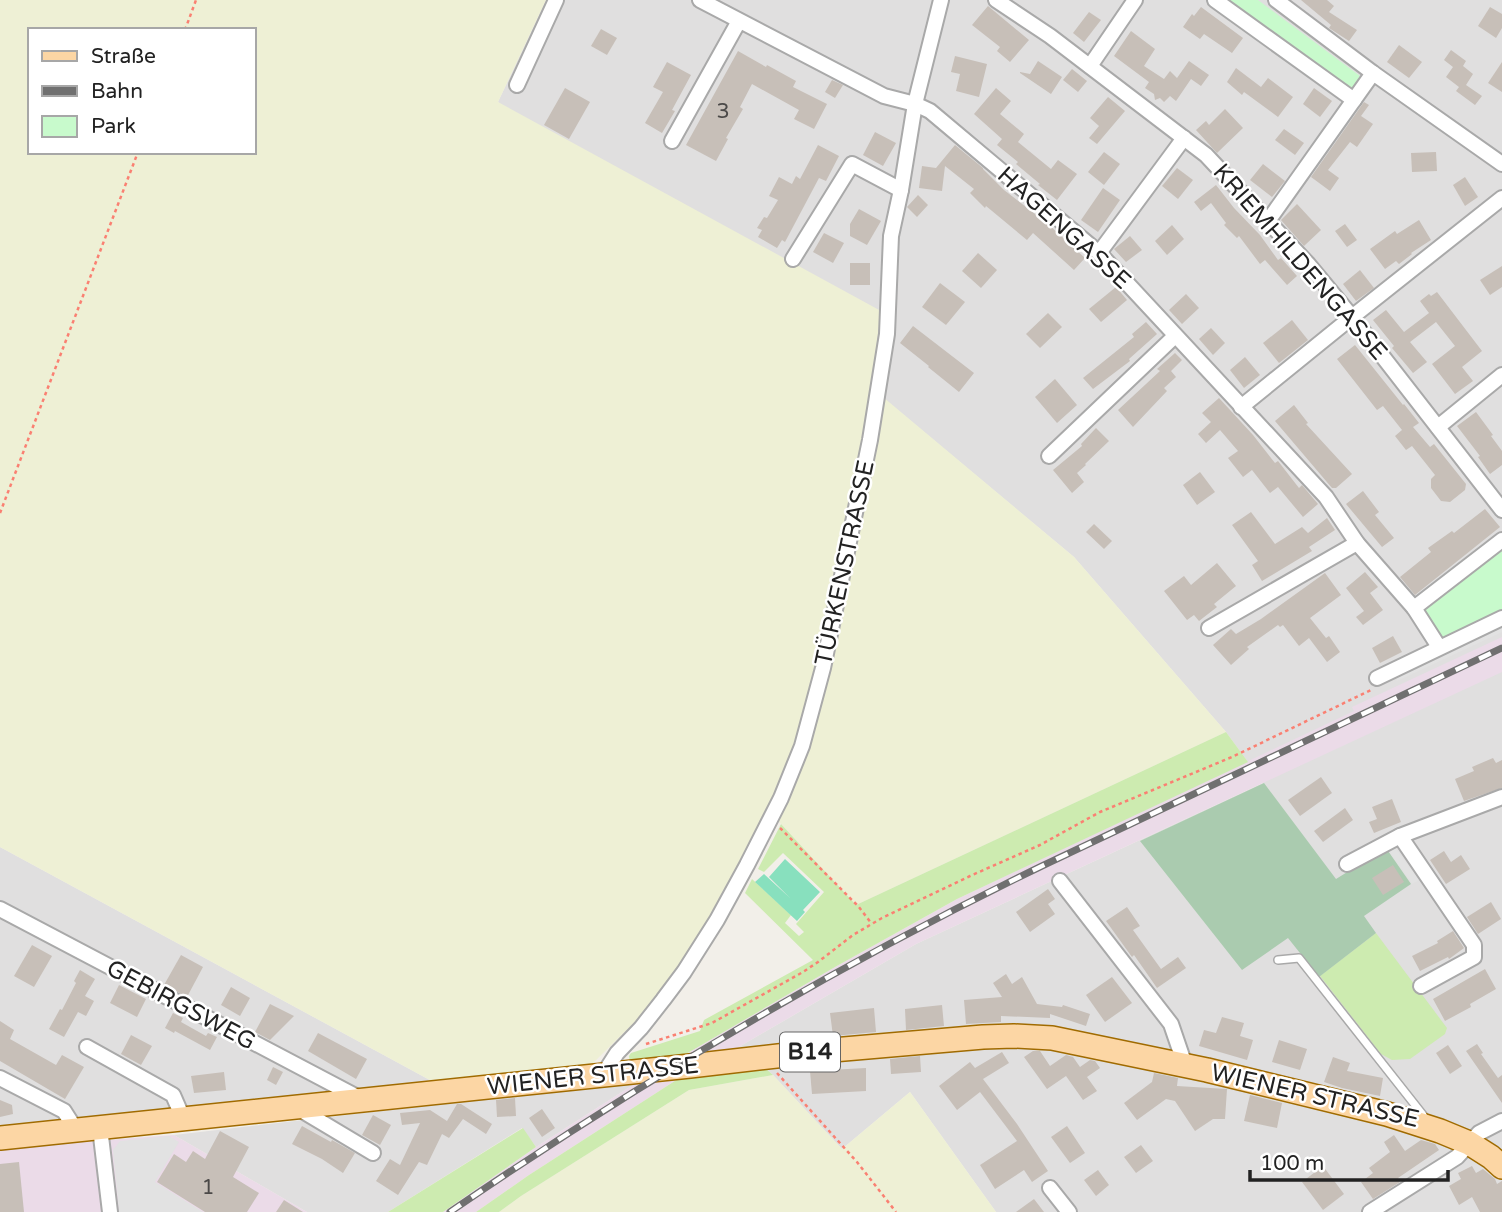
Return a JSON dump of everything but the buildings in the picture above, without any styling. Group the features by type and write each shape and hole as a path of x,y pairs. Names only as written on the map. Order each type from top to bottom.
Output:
{"main road":[{"name":"WIENER STRASSE","path":"0,1138 362,1100 613,1063 690,1066 821,1051 1014,1036 1052,1038 1185,1065 1354,1105 1428,1127"},
{"name":"B14","path":"1428,1127 1469,1143 1502,1167"}],"street":[{"path":"517,85 556,0"},
{"name":"HAGENGASSE","path":"700,0 884,96 930,111 1099,253 1326,497 1357,543 1414,608 1439,647"},
{"name":"TÜRKENSTRASSE","path":"613,1063 684,972 717,920 743,875 781,798 802,746 823,668 870,440 887,334 891,236 915,104 941,0"},
{"name":"KRIEMHILDENGASSE","path":"996,0 1051,36 1206,155 1308,264 1502,510"},
{"path":"1090,66 1135,0"},
{"path":"1215,0 1354,100"},
{"path":"1276,0 1373,73 1502,164"},
{"path":"672,141 739,21"},
{"path":"1268,221 1373,73"},
{"path":"1099,253 1184,138"},
{"path":"793,259 852,164 901,190"},
{"path":"1241,407 1502,198"},
{"path":"1049,456 1174,336"},
{"path":"1438,427 1502,375"},
{"path":"1414,608 1502,540"},
{"path":"1209,628 1357,543"},
{"path":"1377,678 1502,618"},
{"path":"1347,864 1400,836 1502,797"},
{"path":"1400,836 1474,945 1474,957 1421,986"},
{"name":"WIENER STRASSE","path":"1060,881 1171,1024 1185,1065"},
{"name":"GEBIRGSWEG","path":"0,909 362,1100"},
{"path":"87,1047 173,1096 183,1118"},
{"path":"0,1078 64,1111 71,1122 72,1131"},
{"path":"296,1107 373,1153"},
{"path":"1370,1212 1457,1157 1479,1133 1502,1121"},
{"path":"100,1128 110,1212"},
{"path":"1050,1188 1069,1212"}],"lane":[{"name":"WIENER STRASSE","path":"1278,960 1299,958 1423,1115 1428,1127"}],"path":[{"path":"186,28 196,0"},
{"path":"0,513 137,154"},
{"path":"613,1063 712,1023 803,972 853,935 873,924 1040,845 1100,812 1232,757 1372,689 1377,678"},
{"path":"777,825 873,924"},
{"path":"777,1073 857,1162 896,1212"}],"shaded area":[{"path":"546,0 1502,0 1502,1212 996,1212 910,1092 842,1149 765,1068 725,1055 916,944 1263,783 1226,732 1074,557 870,387 498,102"},
{"path":"1502,622 1502,632 1397,681 1394,672"},
{"path":"1502,637 1502,672 916,944 725,1055 674,1061 957,899 1354,711 1352,707"},
{"path":"1394,846 1419,880 1412,884 1388,850"},
{"path":"0,847 439,1085 0,1130"},
{"path":"681,1077 476,1212 443,1212 536,1147 639,1081"},
{"path":"639,1081 536,1147 522,1128 388,1212 307,1212 174,1135"},
{"path":"174,1135 307,1212 0,1212 0,1148"},
{"path":"169,1136 179,1142 155,1182 203,1212 119,1212 113,1150 120,1141"}],"green space":[{"path":"0,0 546,0 498,102 881,311 871,387 1074,557 1226,732 856,905 769,811 707,925 661,996 588,1068 439,1085 0,847"},
{"path":"1225,0 1258,0 1360,76 1349,92"},
{"path":"1502,546 1502,612 1443,639 1421,609"},
{"path":"1226,732 1248,762 957,899 674,1061 630,1063 631,1053 700,1031 704,1020 813,960 745,893 752,879 791,915 785,923 799,936 804,932 796,924 824,892 783,853 764,872 758,869 781,824 856,905"},
{"path":"1264,783 1336,879 1386,848 1411,884 1364,916 1376,933 1319,977 1288,938 1242,970 1140,841"},
{"path":"785,859 820,892 803,910 805,912 797,921 755,882 764,874 790,898 769,877"},
{"path":"1376,933 1447,1028 1445,1034 1410,1059 1392,1060 1381,1054 1320,976"},
{"path":"765,1068 773,1075 689,1090 499,1212 476,1212 681,1077"},
{"path":"773,1075 842,1149 910,1092 996,1212 499,1212 689,1090"},
{"path":"523,1128 536,1147 443,1212 388,1212"}],"railway":[{"path":"450,1212 667,1071 815,984 891,943 1044,865 1502,648"}]}
